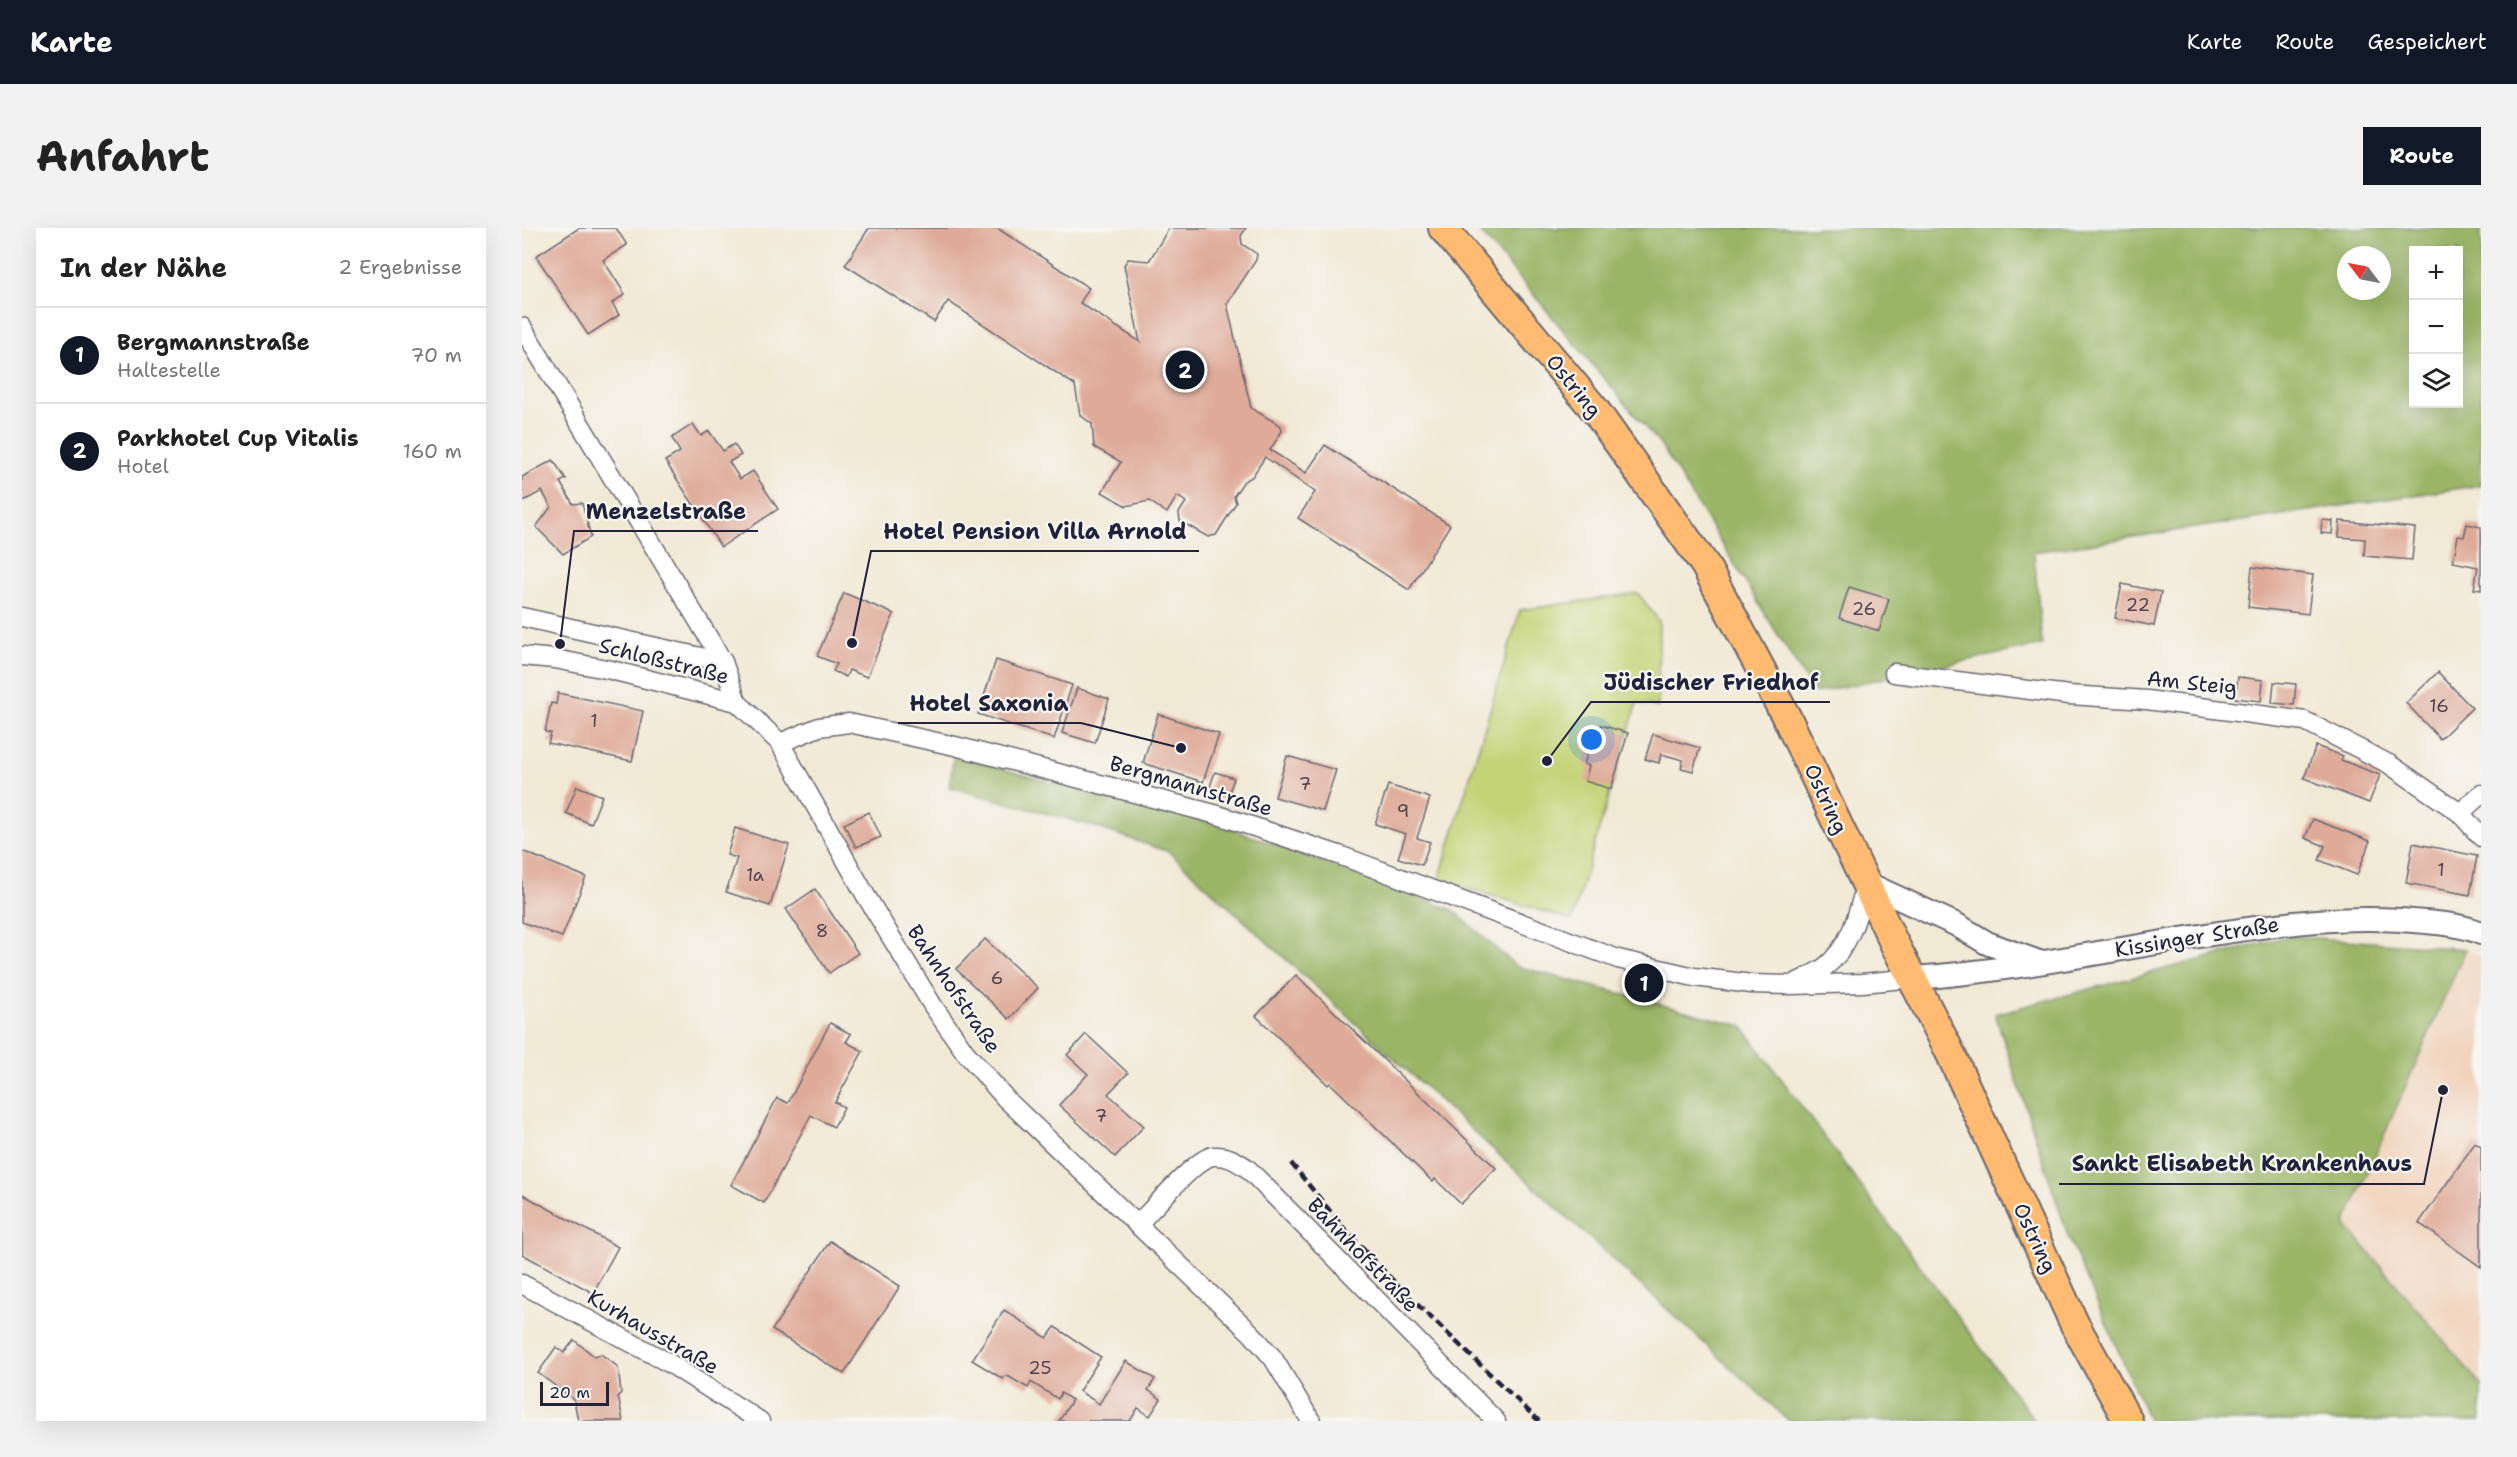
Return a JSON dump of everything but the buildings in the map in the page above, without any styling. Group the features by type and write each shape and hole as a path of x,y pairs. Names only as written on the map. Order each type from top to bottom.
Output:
{"main road":[{"name":"Ostring","path":"1443,228 1595,410 1705,565 1790,722 1895,945 1947,1046 2074,1323 2128,1421"}],"street":[{"path":"522,327 723,662 737,702"},
{"path":"522,617 723,662"},
{"name":"Schloßstraße","path":"522,656 555,659 611,670 737,702 780,743"},
{"name":"Am Steig","path":"1894,673 2069,695 2158,701 2305,721 2389,764 2460,813 2481,837"},
{"name":"Bergmannstraße","path":"780,743 819,727 849,723 955,746 1218,815 1339,855 1618,959 1694,976 1752,984 1791,985 1862,983 1914,978"},
{"name":"Bahnhofstraße","path":"780,743 872,906 933,1006 965,1052 1006,1099 1252,1334 1273,1358 1311,1421"},
{"path":"2460,813 2481,794"},
{"path":"1791,985 1824,967 1846,943 1857,920 1866,883 1957,925 1987,944 2037,961"},
{"name":"Kissinger Straße","path":"1914,978 1973,974 2037,961 2285,923 2350,918 2427,922 2481,933"},
{"name":"Bahnhofstraße","path":"1137,1225 1195,1166 1211,1156 1230,1157 1247,1168 1496,1421"},
{"name":"Kurhausstraße","path":"522,1284 669,1363 760,1421"}],"shaded area":[{"path":"2466,949 2481,957 2481,1385 2345,1224"}],"green space":[{"path":"1477,228 2481,228 2481,485 2034,552 2042,645 1814,693 1662,447"},
{"path":"1638,593 1659,621 1658,707 1637,703 1572,920 1439,880 1520,610"},
{"path":"954,755 1113,800 1221,825 1453,910 1516,966 1742,1026 2035,1421 1789,1421 1169,852 1090,825 949,787"},
{"path":"2289,936 2466,949 2345,1224 2481,1385 2481,1421 2149,1421 2068,1236 1995,1014"}],"railway":[{"path":"1291,1163 1347,1232 1399,1287 1539,1421"}],"place":[{"name":"Parkhotel Cup Vitalis","path":"1185,370"},
{"name":"Hotel Pension Villa Arnold","path":"852,643"},
{"name":"Menzelstraße","path":"560,644"},
{"name":"Hotel Saxonia","path":"1181,748"},
{"name":"Jüdischer Friedhof","path":"1547,761"},
{"name":"Bergmannstraße","path":"1644,983"},
{"name":"Sankt Elisabeth Krankenhaus","path":"2443,1090"}]}
